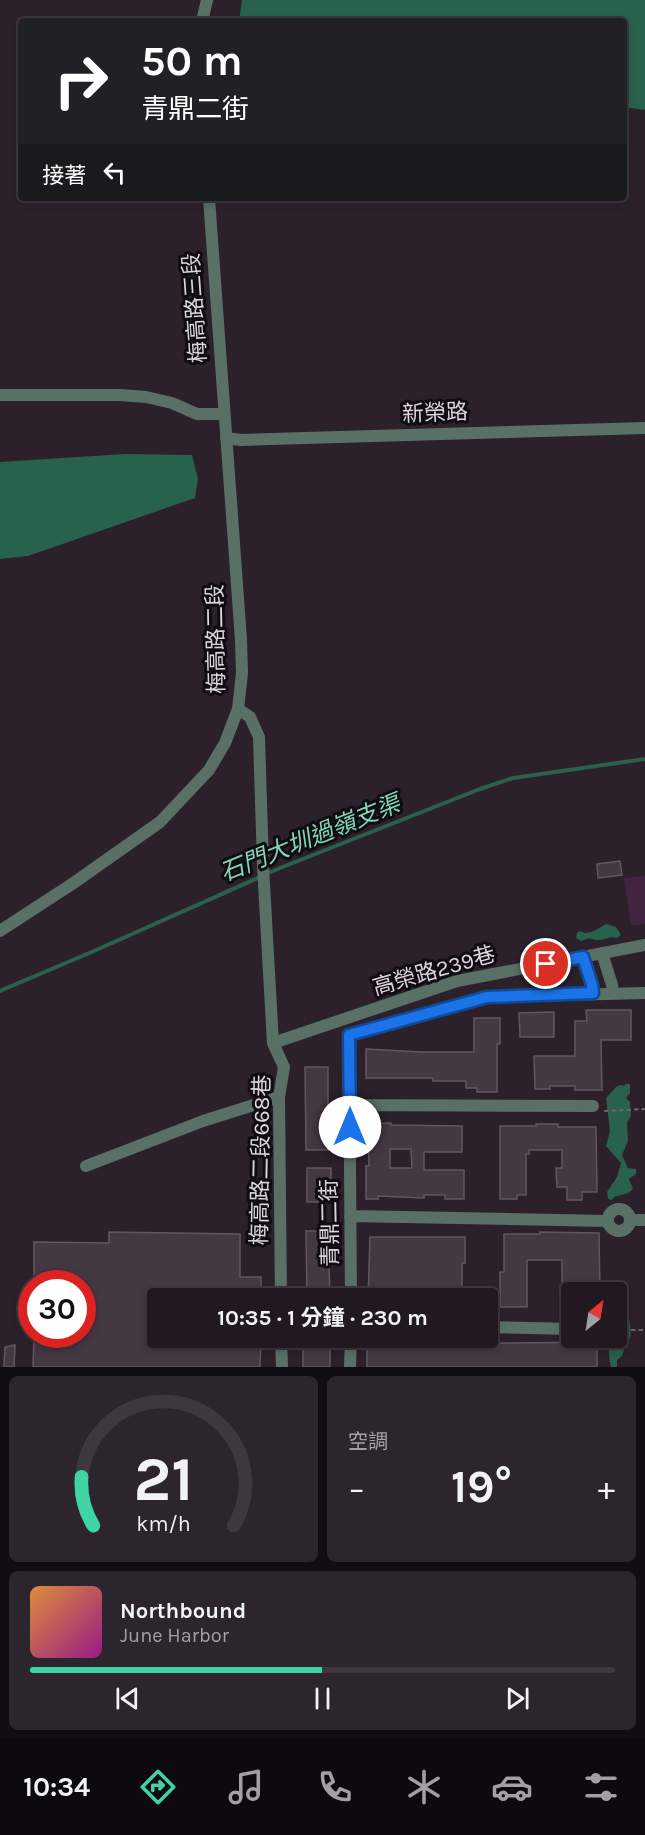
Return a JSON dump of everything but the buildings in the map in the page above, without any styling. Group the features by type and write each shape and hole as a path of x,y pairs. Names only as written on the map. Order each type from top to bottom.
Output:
{"street":[{"path":"203,18 207,0"},
{"name":"梅高路三段","path":"209,201 224,414"},
{"path":"0,395 146,397 171,403 197,414 224,414"},
{"name":"梅高路二段","path":"0,932 160,822 209,770 225,743 238,709 242,673 224,414"},
{"name":"新榮路","path":"226,438 241,440 645,428"},
{"name":"梅高路二段668巷","path":"238,709 250,717 259,737 263,866 273,1043 284,1067 279,1097 281,1288"},
{"name":"高榮路239巷","path":"273,1043 457,981 645,945"},
{"path":"602,953 612,985 612,993"},
{"path":"583,957 593,993 645,993"},
{"name":"青鼎二街","path":"351,1288 349,1035 487,997 593,993"},
{"path":"86,1166 203,1121 279,1097"},
{"path":"350,1105 599,1108"},
{"path":"350,1216 608,1221 610,1228 617,1232 628,1228 630,1221 645,1220"},
{"path":"498,1327 561,1329"},
{"path":"281,1348 282,1367"},
{"path":"350,1367 351,1348"}],"path":[{"path":"599,1108 645,1110"},
{"path":"627,1330 645,1330"}],"shaded area":[{"path":"242,0 645,0 645,110 627,107 627,18 239,18"},
{"path":"125,454 192,455 198,479 195,498 28,556 0,559 0,462"},
{"path":"645,876 645,924 631,926 624,878"},
{"path":"606,924 616,927 621,935 617,938 610,937 601,940 581,941 576,938 580,931 592,932"},
{"path":"630,1084 630,1093 626,1098 630,1102 631,1116 627,1122 628,1141 622,1155 628,1168 636,1169 636,1174 629,1179 633,1189 612,1200 608,1199 607,1192 617,1177 621,1163 606,1146 610,1131 606,1098 616,1087"},
{"path":"627,1317 631,1330 630,1339 627,1340"},
{"path":"608,1348 624,1348 622,1356 617,1360 617,1367 611,1367"}],"waterway":[{"name":"石門大圳過嶺支渠","path":"0,991 280,868 480,789 513,778 645,759"}],"route":[{"path":"350,1127 349,1035 487,997 593,993 583,957 546,964"}]}
